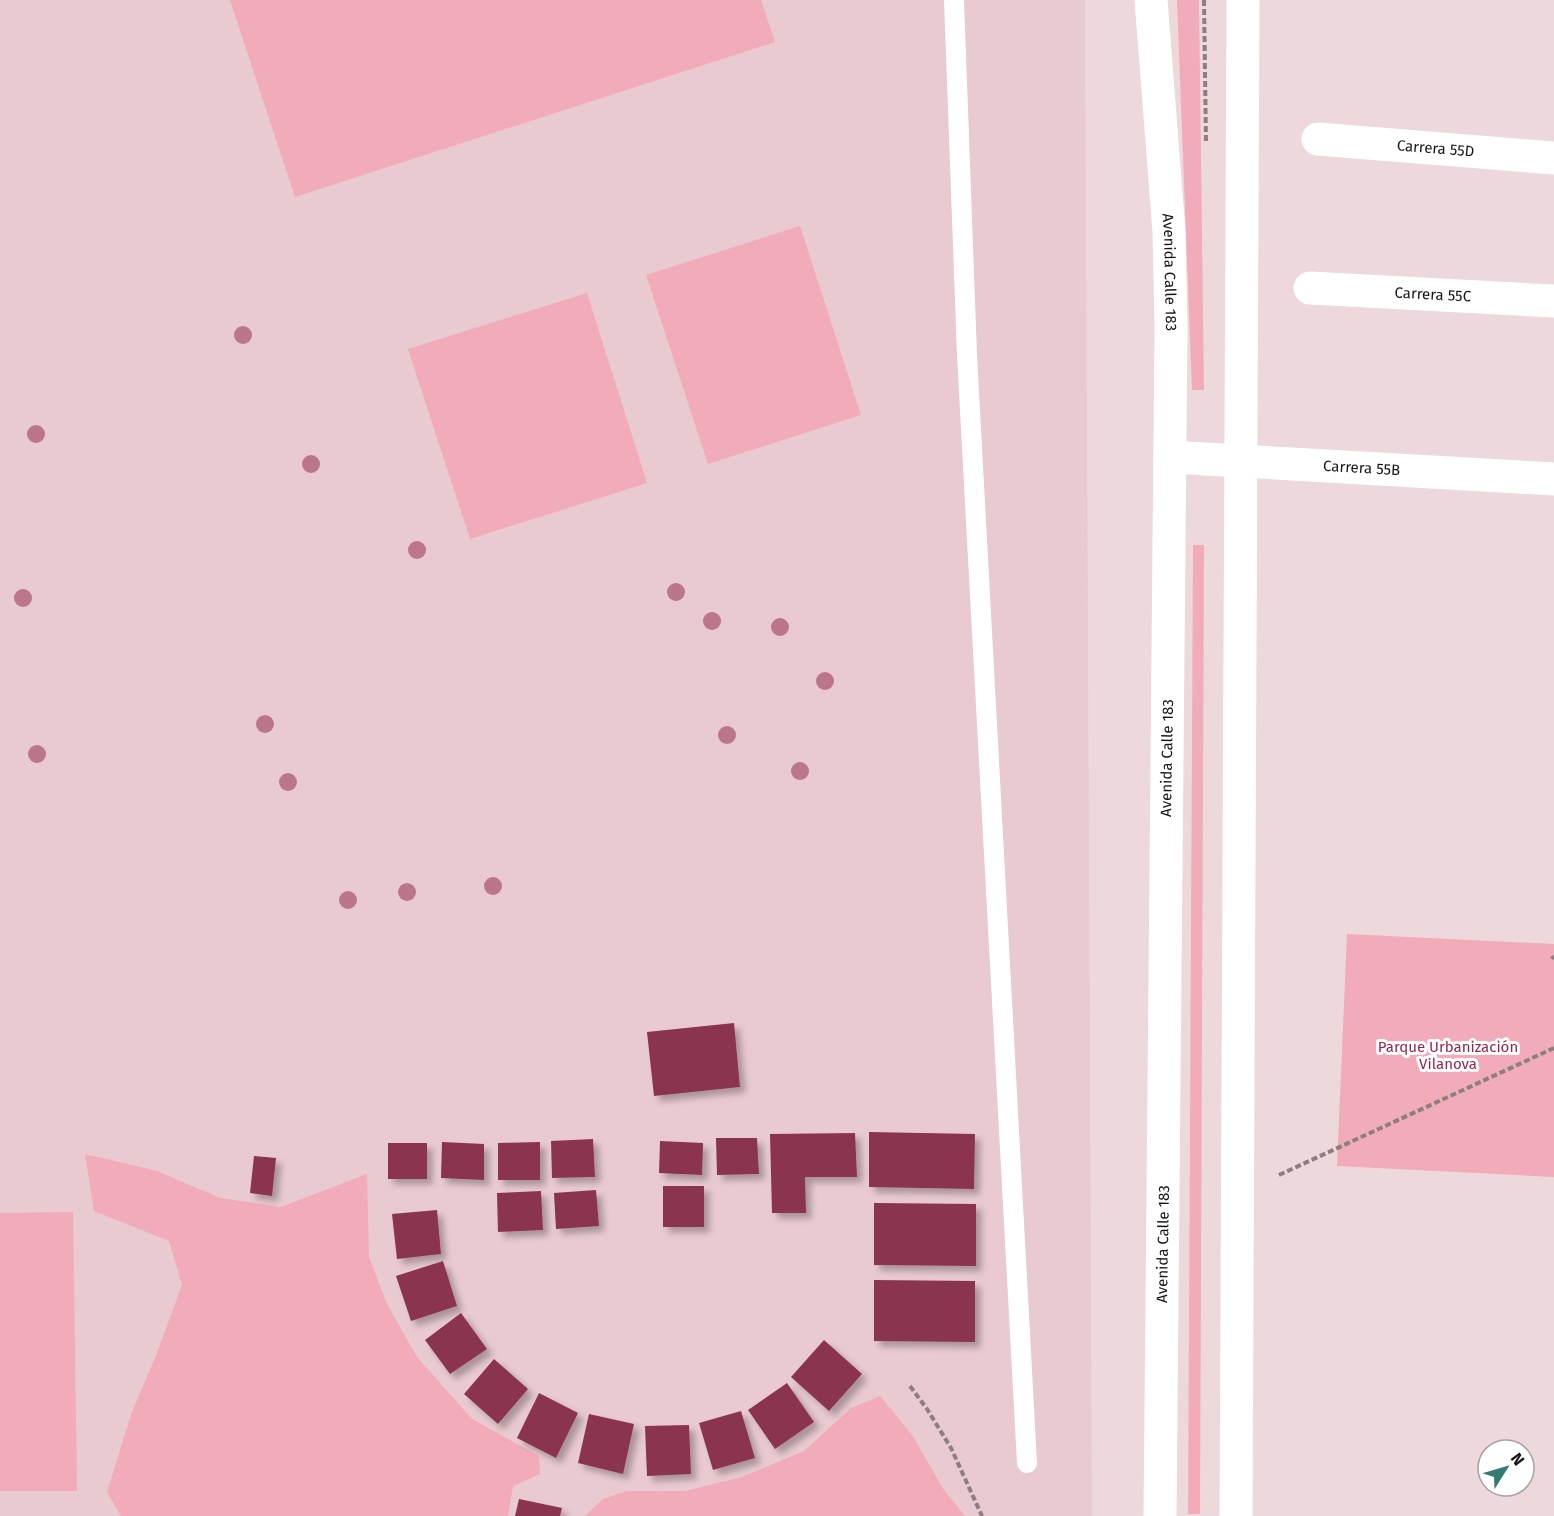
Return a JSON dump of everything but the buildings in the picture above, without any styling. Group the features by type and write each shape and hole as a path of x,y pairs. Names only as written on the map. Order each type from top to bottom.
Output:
{"main road":[{"name":"Avenida Calle 183","path":"1151,0 1168,232 1171,328 1160,1516"},
{"path":"1236,1516 1243,0"},
{"name":"Carrera 55D","path":"1318,139 1554,158"},
{"name":"Carrera 55C","path":"1310,288 1554,301"},
{"name":"Carrera 55B","path":"1170,458 1554,479"}],"lane":[{"path":"954,0 967,355 1027,1463"}],"path":[{"path":"1279,1176 1554,1048"},
{"path":"910,1386 951,1448 982,1516"}],"shaded area":[{"path":"0,0 1085,0 1092,1516 0,1516"}],"green space":[{"path":"230,0 761,0 775,42 295,197"},
{"path":"1177,0 1199,0 1204,390 1192,390"},
{"path":"800,226 861,415 708,464 646,275"},
{"path":"587,293 647,483 470,539 408,349"},
{"path":"1193,545 1204,545 1200,1514 1188,1514"},
{"name":"Parque Urbanización Vilanova","path":"1347,934 1554,944 1554,1177 1337,1166"},
{"path":"85,1154 157,1171 220,1198 281,1207 367,1174 369,1257 387,1304 417,1357 472,1419 539,1456 540,1474 513,1486 508,1516 121,1516 107,1492 132,1412 182,1285 169,1241 94,1211"},
{"path":"73,1212 77,1491 0,1491 0,1213"},
{"path":"880,1396 912,1435 944,1490 965,1516 585,1516 603,1499 626,1491 685,1491 742,1477 804,1451 851,1408"}]}
